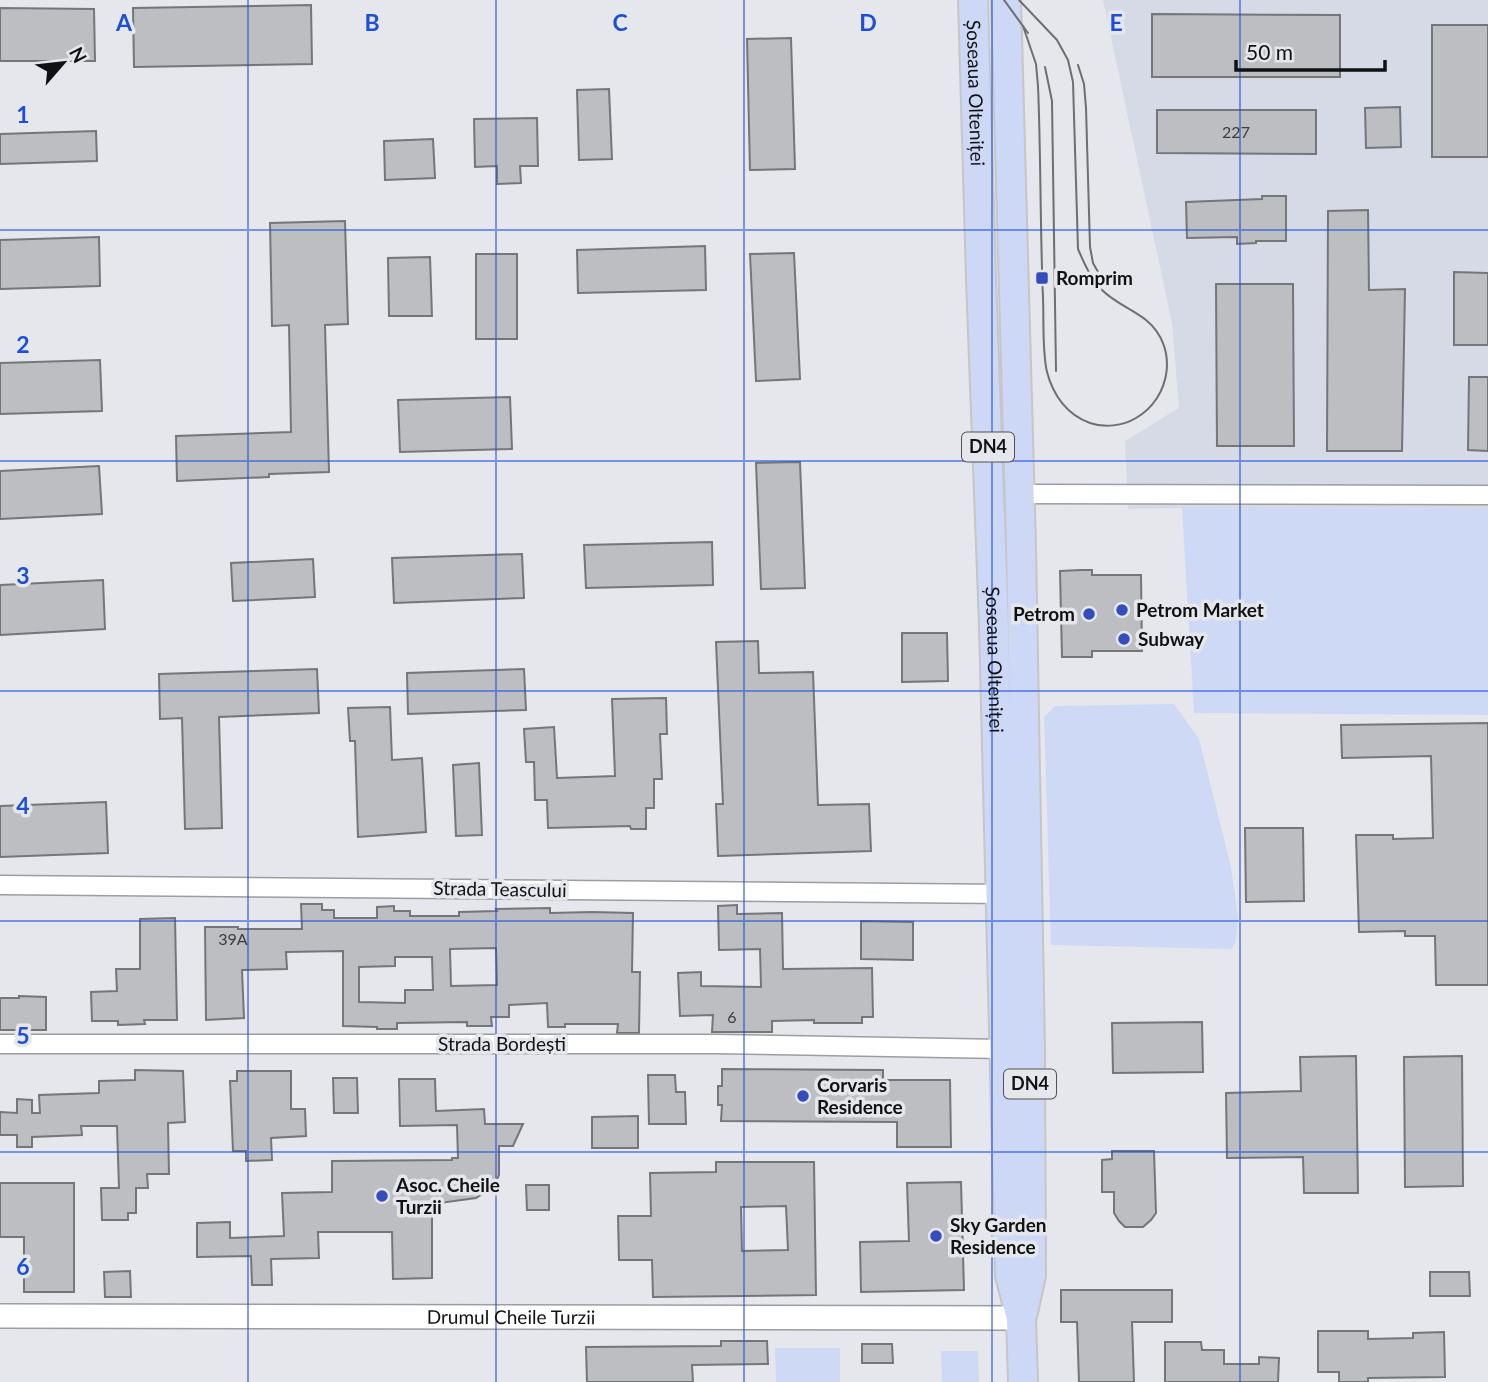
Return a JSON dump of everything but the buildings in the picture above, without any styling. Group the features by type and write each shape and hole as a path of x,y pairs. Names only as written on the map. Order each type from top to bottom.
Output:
{"main road":[{"name":"Șoseaua Olteniței","path":"973,0 994,626 1014,894 1030,1049 1031,1275 1021,1318"},
{"name":"Șoseaua Olteniței","path":"1006,0 1019,494 1014,894 1003,1049 1010,1275 1021,1318 1023,1382"}],"street":[{"path":"1019,494 1488,495"},
{"name":"Strada Teascului","path":"0,885 1014,894"},
{"name":"Strada Bordești","path":"0,1044 715,1044 1003,1049"},
{"name":"Drumul Cheile Turzii","path":"0,1316 1021,1318"}],"shaded area":[{"path":"1103,0 1488,0 1488,509 1128,509 1125,441 1179,408 1172,323"},
{"path":"1182,508 1488,509 1488,715 1194,713"},
{"path":"1174,704 1199,739 1231,867 1238,918 1236,941 1232,949 1051,945 1044,717 1055,706"},
{"path":"775,1348 840,1348 840,1382 776,1382"},
{"path":"941,1351 978,1351 979,1382 942,1382"}],"tram line":[{"path":"1004,0 1028,33"},
{"path":"1019,0 1057,40 1068,60 1073,82 1078,249 1091,276 1102,290 1146,320 1156,331 1167,358 1163,385 1157,398 1148,409 1131,421 1107,426 1095,425 1074,415 1057,396 1047,372 1044,345 1038,86 1036,64 1023,26"},
{"path":"1078,65 1084,84 1086,108 1090,247 1098,272"},
{"path":"1045,67 1052,101 1056,371"}],"place":[{"name":"Romprim","path":"1042,278"},
{"name":"Petrom Market","path":"1122,610"},
{"name":"Petrom","path":"1089,614"},
{"name":"Subway","path":"1124,639"},
{"name":"Corvaris Residence","path":"803,1096"},
{"name":"Asoc. Cheile Turzii","path":"382,1196"},
{"name":"Sky Garden Residence","path":"936,1236"}]}
